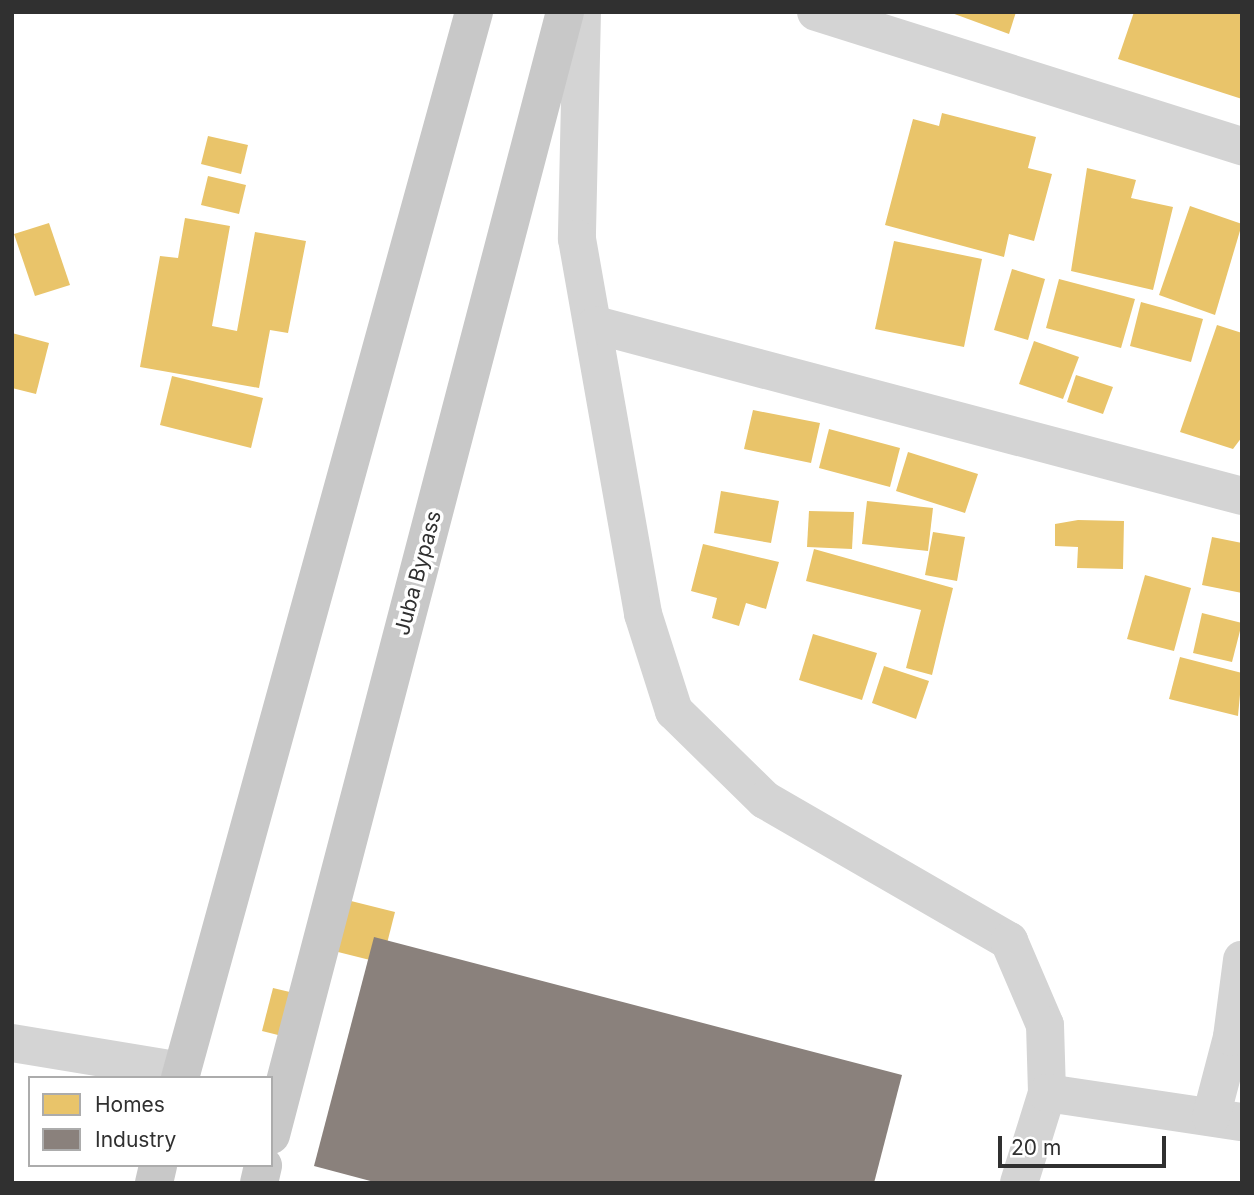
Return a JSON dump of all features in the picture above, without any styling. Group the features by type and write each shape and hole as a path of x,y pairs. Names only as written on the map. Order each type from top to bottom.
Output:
{"main road":[{"path":"181,1075 474,12"},
{"name":"Juba Bypass","path":"273,1127 565,12"}],"street":[{"path":"582,12 577,239 596,325 643,614 674,711 765,800 1009,941 1045,1025 1047,1093 1019,1183"},
{"path":"816,12 1242,146"},
{"path":"596,325 1242,496"},
{"path":"1047,1093 1226,1120 1232,1037 1242,960"},
{"path":"12,1042 181,1075"}],"building: Homes":[{"path":"949,12 1016,12 1009,34"},
{"path":"1134,12 1242,12 1242,99 1118,59"},
{"path":"942,113 1036,137 1028,168 1052,174 1034,241 1009,234 1004,257 885,225 913,119 939,126"},
{"path":"208,136 248,145 241,174 201,164"},
{"path":"1087,168 1136,180 1131,198 1173,207 1153,290 1071,271"},
{"path":"208,176 246,185 239,214 201,205"},
{"path":"1190,206 1242,224 1215,315 1159,295"},
{"path":"185,218 230,226 212,326 237,331 255,232 306,241 288,333 270,330 259,388 140,367 160,256 178,258"},
{"path":"49,223 70,285 35,296 14,234"},
{"path":"894,241 982,259 964,347 875,329"},
{"path":"1012,269 1045,279 1028,340 994,330"},
{"path":"1059,279 1135,299 1121,348 1046,328"},
{"path":"1141,302 1203,319 1191,362 1130,346"},
{"path":"1217,325 1242,333 1242,437 1233,449 1180,432"},
{"path":"12,333 49,343 36,394 12,388"},
{"path":"1034,341 1079,357 1063,399 1019,384"},
{"path":"1076,375 1113,387 1103,414 1067,402"},
{"path":"172,376 263,398 251,448 160,425"},
{"path":"753,410 820,423 811,463 744,449"},
{"path":"829,429 900,448 890,487 819,468"},
{"path":"908,452 978,474 965,513 896,491"},
{"path":"721,491 779,501 771,543 714,533"},
{"path":"867,501 933,508 928,551 862,544"},
{"path":"809,511 854,512 852,549 807,547"},
{"path":"1078,520 1124,521 1123,569 1077,568 1078,547 1055,546 1055,524"},
{"path":"933,532 965,537 957,581 925,575"},
{"path":"1212,537 1242,543 1242,593 1202,585"},
{"path":"703,544 779,562 766,609 746,603 739,626 712,618 717,598 691,591"},
{"path":"814,549 953,588 932,675 906,668 921,610 806,581"},
{"path":"1145,575 1191,588 1174,651 1127,639"},
{"path":"1202,613 1242,623 1232,662 1193,653"},
{"path":"813,634 877,653 862,700 799,680"},
{"path":"1180,657 1242,673 1238,716 1169,699"},
{"path":"884,666 929,681 916,719 872,703"},
{"path":"339,898 395,912 382,963 326,949"},
{"path":"273,988 315,998 286,1037 262,1031"}],"building: Industry":[{"path":"374,937 902,1075 874,1183 378,1183 314,1166"}]}
